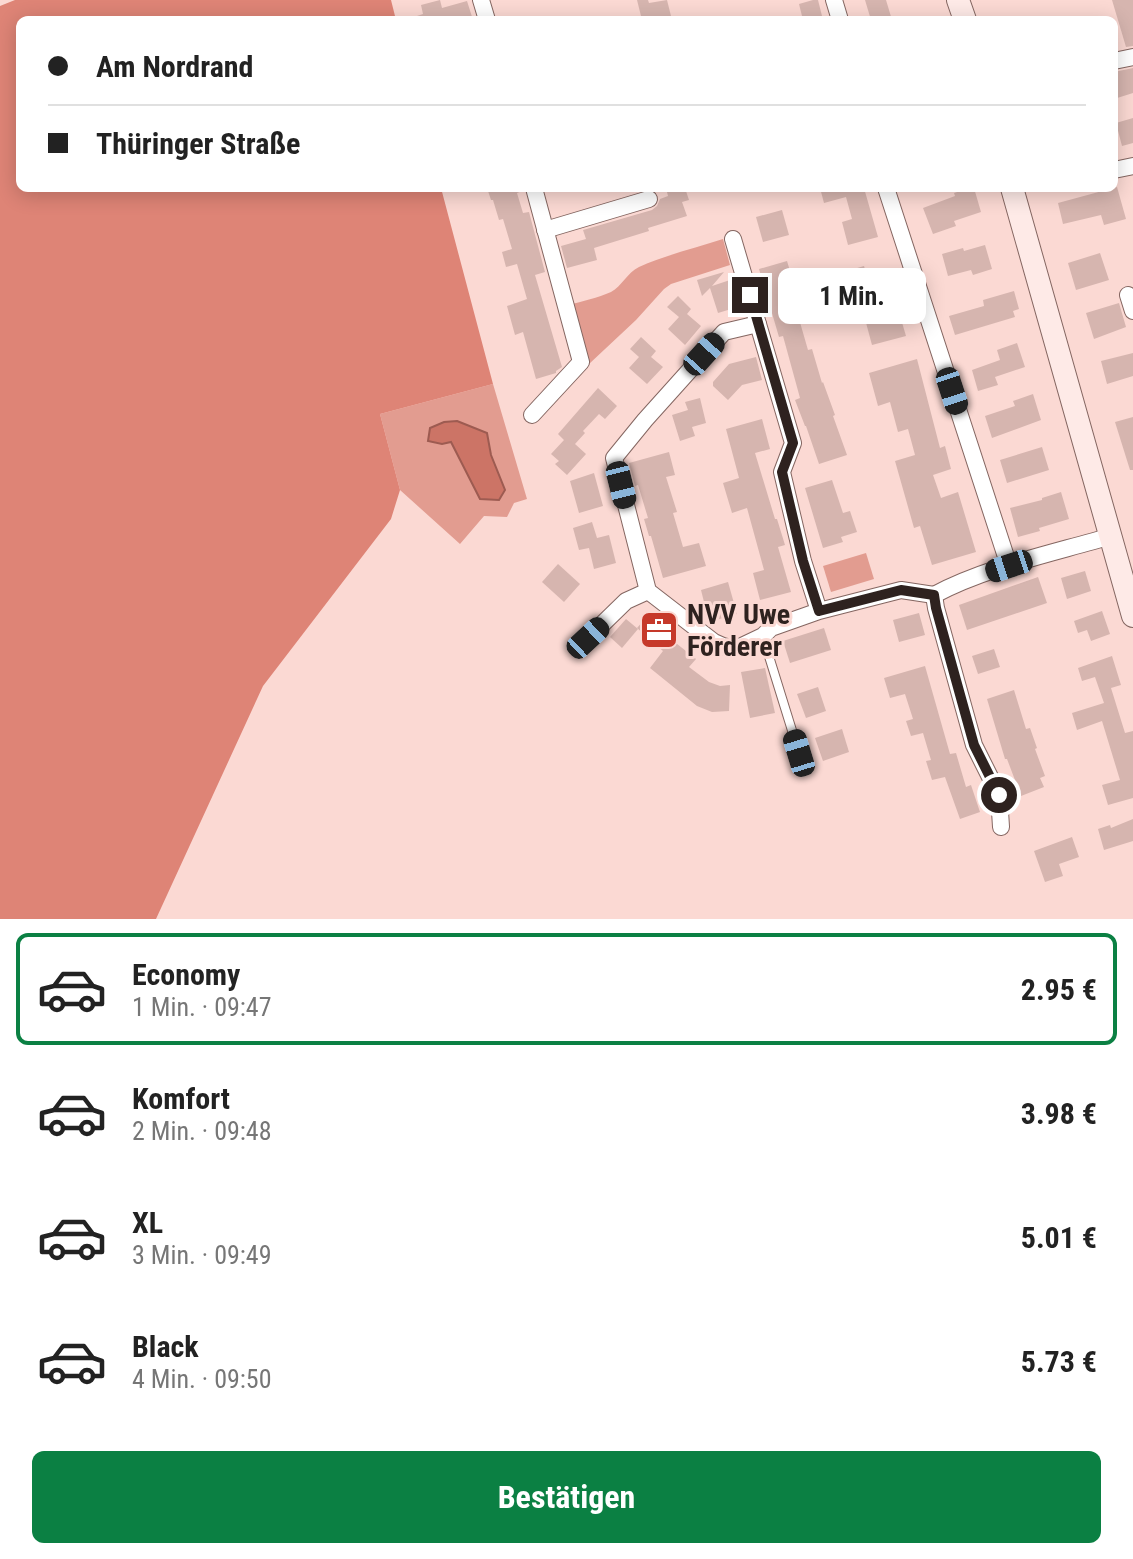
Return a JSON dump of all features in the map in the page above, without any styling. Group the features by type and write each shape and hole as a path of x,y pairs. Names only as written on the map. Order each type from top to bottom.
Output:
{"street":[{"path":"532,415 581,362 535,192"},
{"path":"887,192 1009,566"},
{"path":"1019,192 1133,616"},
{"path":"545,230 649,199"},
{"path":"733,239 793,443 782,472 803,561 819,611"},
{"path":"758,324 724,332 614,458 648,591 714,642 731,648 742,646 763,636 771,628 819,611 901,590 934,595 952,585 1009,566 1111,536"},
{"path":"588,638 626,601 648,591"},
{"path":"934,595 974,745 999,795 1001,827"}],"lane":[{"path":"763,636 799,753"}],"shaded area":[{"path":"15,0 391,0 395,16 16,16 16,192 442,192 493,384 380,414 400,490 391,519 263,686 156,919 0,919 0,6"},
{"path":"723,239 730,265 671,284 589,364 569,305 611,292 639,267"},
{"path":"493,384 527,499 514,503 507,517 484,516 460,544 400,490 380,414"},
{"path":"457,421 487,433 491,455 505,490 499,500 480,499 451,442 428,441 430,428"},
{"path":"866,553 874,579 831,592 823,566"}],"building":[{"path":"440,0 442,8 467,1 472,16 417,16 423,14 421,5"},
{"path":"637,0 648,0 649,3 667,0 671,16 641,16"},
{"path":"818,0 822,16 802,16 799,4"},
{"path":"865,0 886,0 891,16 870,16"},
{"path":"1112,0 1133,0 1133,46 1126,47"},
{"path":"1133,68 1133,93 1118,98 1118,71"},
{"path":"1133,118 1133,143 1122,146 1118,122"},
{"path":"1118,191 1126,219 1104,225 1101,215 1063,224 1058,203 1099,192"},
{"path":"488,192 520,192 517,193 523,213 529,212 545,272 535,275 562,367 556,373 536,379 523,332 515,335 507,306 527,299 517,264 506,267 502,252 512,249 503,219 499,220"},
{"path":"667,192 686,192 689,200 682,202 687,216 594,248 597,260 567,268 561,246 586,239 583,230 652,210 660,199 668,196"},
{"path":"821,192 865,192 878,237 848,245 842,222 852,219 846,197 824,203"},
{"path":"975,192 981,212 954,221 956,226 933,234 923,208 955,196 954,193"},
{"path":"782,210 789,235 763,242 756,217"},
{"path":"985,245 992,269 973,275 971,270 948,276 942,254"},
{"path":"1100,253 1109,280 1076,290 1068,263"},
{"path":"787,261 802,311 797,312 808,350 812,349 847,455 819,464 795,400 800,398 783,336 779,337 759,269"},
{"path":"864,266 867,276 891,269 895,281 844,296 837,274"},
{"path":"724,272 712,286 733,279 741,306 718,313 710,288 702,296 697,280"},
{"path":"1014,291 1019,309 1013,311 1015,317 955,335 949,316 984,306 983,300"},
{"path":"678,296 691,309 687,314 701,326 685,345 668,329 679,317 667,307"},
{"path":"1119,303 1126,327 1094,339 1086,313"},
{"path":"898,309 906,336 872,345 865,319"},
{"path":"641,337 656,351 651,357 663,367 647,384 629,368 639,357 630,349"},
{"path":"1017,343 1025,367 995,377 998,385 978,391 972,370 1000,360 997,350"},
{"path":"1133,353 1133,376 1107,384 1101,361"},
{"path":"756,357 762,380 742,385 728,400 713,386 729,364"},
{"path":"917,359 940,448 945,446 951,469 933,475 941,498 958,492 976,552 932,565 920,526 914,528 895,461 915,455 908,429 898,432 890,402 878,406 869,373"},
{"path":"598,388 617,406 605,419 599,414 583,431 585,433 575,444 586,454 567,475 555,464 559,461 551,454 564,440 558,434"},
{"path":"1033,394 1041,420 992,438 985,416 1015,406 1013,401"},
{"path":"700,398 706,423 692,427 695,436 680,441 672,415 688,410 685,402"},
{"path":"1133,417 1133,470 1130,470 1115,422"},
{"path":"762,419 770,449 755,453 785,545 778,547 791,592 760,600 753,573 764,570 747,508 732,513 723,483 739,478 726,429"},
{"path":"1042,447 1049,470 1007,483 1000,460"},
{"path":"669,452 675,475 666,477 677,512 673,513 683,547 699,543 706,566 663,578 644,519 648,518 629,463"},
{"path":"594,473 603,506 579,513 570,481"},
{"path":"832,480 843,513 850,511 857,532 841,537 843,542 823,548 805,488"},
{"path":"1061,492 1069,519 1018,537 1010,508"},
{"path":"592,522 597,538 609,535 616,563 594,569 589,548 579,550 573,528"},
{"path":"558,564 580,584 564,602 542,582"},
{"path":"1085,571 1091,591 1067,599 1061,578"},
{"path":"1038,577 1047,603 967,630 959,605"},
{"path":"728,582 737,614 709,622 701,590"},
{"path":"652,611 668,625 662,632 696,659 689,667 709,682 720,686 730,685 729,711 712,712 697,706 650,668 663,651 637,628"},
{"path":"1102,611 1110,634 1091,641 1087,630 1078,633 1074,621"},
{"path":"919,613 925,635 899,642 893,620"},
{"path":"626,619 638,629 622,648 610,637"},
{"path":"824,628 831,650 790,663 783,641"},
{"path":"994,649 1000,667 978,674 972,656"},
{"path":"1112,656 1121,685 1111,688 1125,733 1133,731 1133,798 1108,805 1102,785 1120,780 1102,721 1077,730 1072,713 1104,703 1095,677 1082,681 1078,668"},
{"path":"925,666 950,754 956,753 966,787 971,785 980,812 960,819 945,777 932,780 926,761 931,760 923,733 911,736 906,721 913,719 905,694 890,698 884,678"},
{"path":"765,668 775,713 750,718 741,672"},
{"path":"818,687 826,711 806,718 797,694"},
{"path":"1014,690 1045,776 1040,778 1044,787 1021,796 1005,759 987,699"},
{"path":"842,729 849,752 823,761 815,738"},
{"path":"1133,819 1133,841 1104,850 1098,829 1110,825 1111,828"},
{"path":"1072,837 1079,857 1059,864 1063,876 1045,882 1034,851"}],"place":[{"name":"NVV Uwe Förderer","path":"659,630"}],"route":[{"path":"750,295 793,443 782,472 803,561 819,611 901,590 934,595 974,745 999,795"}]}
